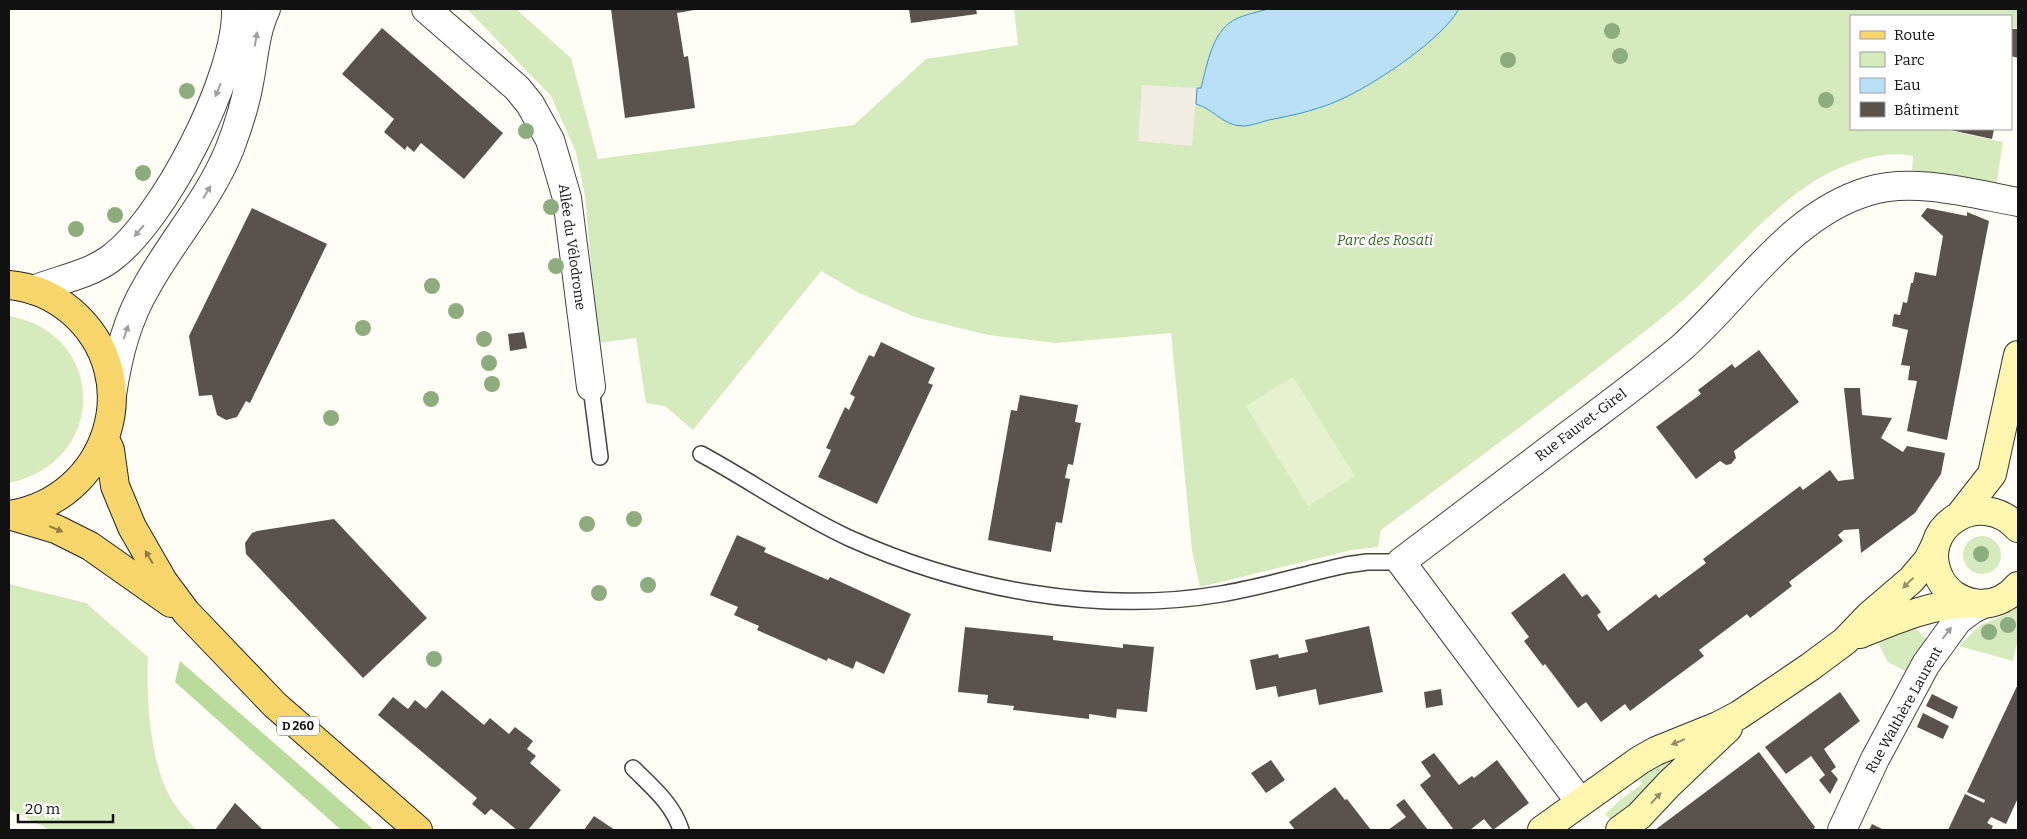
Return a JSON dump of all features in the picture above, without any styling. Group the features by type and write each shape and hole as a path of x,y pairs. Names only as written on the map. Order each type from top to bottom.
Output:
{"main road":[{"path":"9,515 29,511 47,504 72,487 92,465 105,439 112,411 112,397 105,360 86,327 66,307 50,297 21,287"},
{"name":"D 260","path":"105,439 110,450 115,486 132,526 163,581 186,612 275,705 418,830"},
{"name":"D 260","path":"9,515 56,529 90,546 186,612"}],"street":[{"path":"21,287 77,275 109,260 130,242 147,222 184,161 210,109 235,36 236,9"},
{"path":"112,397 121,347 136,308 157,269 205,196 230,149 245,102 256,35 266,9"},
{"name":"Allée du Vélodrome","path":"426,9 517,88 540,120 550,140 567,198 591,387"},
{"name":"Rue Fauvet-Girel","path":"1401,562 1658,367 1699,331 1779,247 1801,228 1848,198 1888,186 1918,186 2018,202"},
{"path":"1542,830 1622,772 1656,752 1739,716 1845,641 1869,616 1921,570 1948,524 1960,515 1992,474 2018,355"},
{"path":"1992,474 1997,490 2016,526"},
{"path":"1960,515 1973,511 1986,511 2000,514 2016,526"},
{"path":"1936,544 1935,565 1943,584 1952,594 1977,603"},
{"path":"1401,562 1580,802"},
{"path":"1845,641 1926,608 1952,603 1977,603 2004,598 2018,586"},
{"name":"Rue Walthère Laurent","path":"1842,830 1875,759 1926,664 1958,620 1977,603"},
{"path":"1620,830 1639,816 1739,716"}],"lane":[{"path":"591,387 600,457"},
{"path":"701,454 789,508 850,538 926,568 984,584 1021,591 1062,596 1149,601 1220,594 1346,565 1367,562 1401,562"},
{"path":"633,768 670,807 678,819 681,830"}],"green space":[{"name":"Parc des Rosati","path":"467,9 516,9 571,58 598,159 854,125 926,59 1018,45 1014,9 2018,9 2018,28 2012,28 2012,15 1850,15 1850,130 1947,130 2003,142 1996,187 1912,170 1913,156 1901,154 1861,160 1824,176 1794,195 1776,210 1693,291 1659,320 1552,403 1381,530 1378,547 1352,550 1200,587 1192,551 1171,333 1056,343 988,335 915,317 859,293 821,271 693,430 665,406 646,403 636,338 598,343 585,196 576,152 551,96"},
{"path":"9,316 41,327 64,346 78,371 83,398 79,425 65,450 42,470 9,483"},
{"path":"1293,377 1355,476 1308,506 1246,406"},
{"path":"1982,536 1996,541 2001,555 1996,569 1982,574 1968,569 1963,555 1968,541"},
{"path":"9,584 86,603 148,657 149,710 158,766 170,797 182,815 197,830 50,830 9,809"},
{"path":"2018,606 2018,638 2013,661 1959,646 1980,625 2007,614"},
{"path":"1913,626 1928,640 1909,673 1888,662 1878,643"},
{"path":"180,661 374,830 341,830 175,682"},
{"path":"1675,756 1677,761 1613,822 1605,814 1642,784 1640,774"}],"shaded area":[{"path":"1142,85 1197,88 1192,146 1138,141"}],"water":[{"path":"1268,9 1459,9 1438,34 1424,46 1392,70 1360,90 1327,105 1298,114 1249,125 1236,125 1196,104 1197,88 1201,88 1213,45 1222,30 1237,18"}],"building":[{"path":"611,9 700,9 677,13 684,57 688,56 695,108 625,118"},
{"path":"909,9 976,9 977,14 911,23"},
{"path":"382,28 503,133 464,179 421,143 414,152 407,146 405,150 384,132 394,119 342,74"},
{"path":"2012,29 2018,29 2018,58 2012,56"},
{"path":"1951,130 1994,130 1992,139"},
{"path":"252,208 327,244 250,403 246,401 237,417 226,420 217,415 212,395 199,396 189,336"},
{"path":"1927,208 1967,216 1967,212 1989,221 1947,440 1907,431 1917,381 1908,380 1910,366 1901,365 1908,330 1892,326 1894,314 1900,315 1903,302 1907,303 1915,272 1936,276 1943,236 1921,216"},
{"path":"524,332 527,348 510,351 508,334"},
{"path":"881,342 935,368 928,383 933,385 877,504 818,477 831,450 826,448 845,407 849,410 855,397 850,394 869,355 874,357"},
{"path":"1759,350 1799,402 1734,451 1736,458 1731,464 1726,465 1720,461 1696,479 1656,427 1701,394 1698,390 1732,364 1735,368"},
{"path":"1844,388 1860,388 1862,415 1892,418 1881,438 1903,452 1907,446 1945,453 1941,474 1915,513 1861,553 1859,529 1844,530 1838,535 1843,541 1789,582 1792,586 1750,618 1747,614 1699,650 1704,656 1630,711 1625,704 1601,722 1586,702 1578,708 1545,664 1543,666 1524,641 1529,637 1511,613 1564,573 1582,597 1587,594 1601,612 1597,615 1608,631 1656,594 1659,598 1706,563 1703,559 1800,486 1803,490 1830,470 1838,481 1854,479"},
{"path":"1020,395 1078,405 1075,422 1081,423 1073,465 1068,464 1065,478 1070,479 1062,523 1056,522 1051,552 988,540 1011,410 1017,411"},
{"path":"334,519 427,618 363,678 246,554 245,543 252,533 257,531"},
{"path":"737,535 766,548 764,552 828,580 830,577 911,614 884,674 856,661 853,669 828,658 827,661 757,630 759,626 734,615 738,607 710,595"},
{"path":"1369,626 1383,692 1319,705 1316,689 1278,697 1276,686 1256,690 1250,660 1278,654 1279,658 1308,652 1305,640"},
{"path":"965,627 1053,636 1053,640 1123,648 1123,644 1154,647 1147,712 1117,709 1116,718 1089,714 1089,719 1013,710 1014,706 987,703 988,695 958,692"},
{"path":"2018,684 2018,798 2006,824 1991,817 1987,823 1993,826 1991,830 1948,830 1965,794 1984,803 1985,800 1967,792"},
{"path":"1441,689 1443,705 1426,708 1424,692"},
{"path":"442,690 484,725 490,718 509,734 515,727 533,741 527,749 536,756 530,763 561,790 528,830 517,830 491,809 485,815 472,804 477,798 378,715 393,697 408,709 415,700 426,709"},
{"path":"1840,692 1860,721 1824,749 1836,767 1831,771 1838,779 1830,794 1819,780 1825,775 1811,756 1786,774 1765,747"},
{"path":"1932,694 1958,707 1953,719 1926,706"},
{"path":"1923,713 1949,726 1943,739 1917,727"},
{"path":"1759,752 1815,827 1813,830 1655,830"},
{"path":"1434,753 1459,785 1472,776 1474,778 1497,760 1529,803 1493,830 1484,819 1470,830 1454,830 1420,785 1431,776 1421,762"},
{"path":"1271,760 1285,780 1266,793 1251,773"},
{"path":"1335,787 1371,830 1295,830 1289,822"},
{"path":"1404,799 1428,830 1388,830 1406,817 1396,805"},
{"path":"235,803 262,829 261,830 215,830"},
{"path":"594,816 615,830 584,830"},
{"path":"1872,824 1884,830 1869,830"}]}
